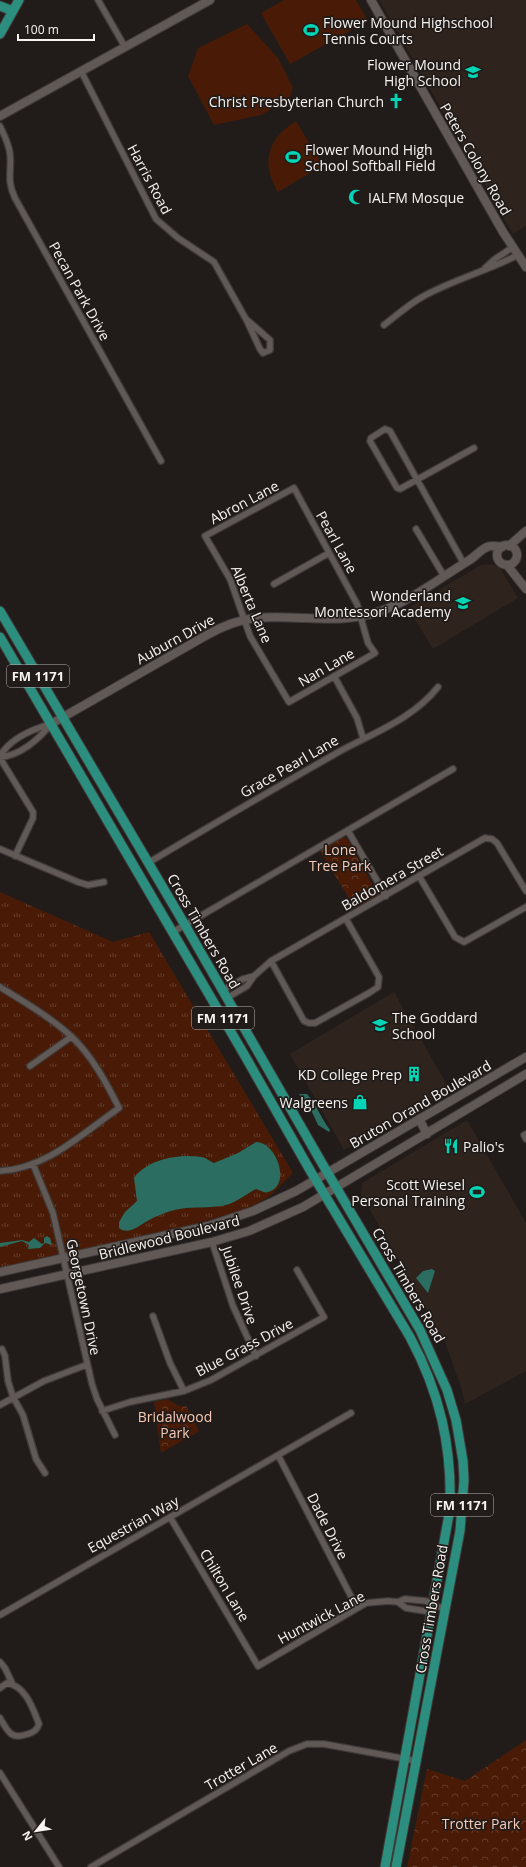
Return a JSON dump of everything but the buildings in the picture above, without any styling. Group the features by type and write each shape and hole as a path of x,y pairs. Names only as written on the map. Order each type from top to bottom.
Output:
{"main road":[{"path":"3,0 0,6 13,11"},
{"path":"0,34 19,0"},
{"path":"0,116 210,0"},
{"name":"Peters Colony Road","path":"371,0 513,248 526,268"},
{"path":"509,548 526,532"},
{"path":"526,536 509,548 498,552 500,562 511,564 526,588"},
{"name":"Auburn Drive","path":"51,724 207,635 226,626 244,621 269,617 334,620 360,617 390,608 477,556 486,548 494,546 509,548"},
{"path":"509,548 517,555 511,564"},
{"path":"477,556 489,553 498,557"},
{"name":"Cross Timbers Road","path":"0,611 185,925 327,1173 389,1276 433,1357 447,1390 456,1420 463,1461 464,1480 460,1531 396,1867"},
{"name":"Cross Timbers Road","path":"0,637 173,932 324,1194 424,1362 444,1420 451,1483 447,1532 385,1867"},
{"name":"Bruton Orand Boulevard","path":"327,1173 526,1057"},
{"name":"Bruton Orand Boulevard","path":"336,1188 526,1074"},
{"path":"419,1120 427,1134"},
{"name":"Bridlewood Boulevard","path":"0,1272 208,1226 241,1216 279,1200 327,1173"},
{"name":"Bridlewood Boulevard","path":"0,1289 212,1242 265,1225 303,1207 336,1188"},
{"path":"424,1362 433,1357"}],"street":[{"path":"98,0 125,47"},
{"name":"Harris Road","path":"81,71 156,219 178,238 214,262 246,319 260,349 263,353 270,350 270,340 246,319"},
{"name":"Pecan Park Drive","path":"0,126 9,148 9,179 15,198 161,461"},
{"path":"485,268 495,259 513,248"},
{"path":"384,325 420,298 485,268 498,265 518,255"},
{"path":"464,564 418,480 390,431 385,429 371,438 370,441 397,488 400,489 418,480 474,448"},
{"name":"Abron Lane","path":"205,536 294,488"},
{"name":"Pearl Lane","path":"294,488 357,604 368,643 375,653"},
{"path":"416,529 444,576"},
{"name":"Alberta Lane","path":"205,536 230,579 250,636 289,702"},
{"path":"274,584 329,553"},
{"name":"Nan Lane","path":"289,702 375,653"},
{"path":"334,676 357,718 363,738"},
{"name":"Grace Pearl Lane","path":"148,863 363,738 381,730 408,714 430,698 438,687"},
{"name":"Auburn Drive","path":"0,757 9,756 40,737 51,724"},
{"name":"Auburn Drive","path":"0,757 5,747 37,728 51,724"},
{"path":"0,757 33,812 32,818 15,856"},
{"path":"173,932 453,769"},
{"path":"348,831 386,896"},
{"name":"Baldomera Street","path":"225,994 247,986 254,976 271,961 485,838 492,839 497,843 526,891"},
{"path":"0,849 83,884 88,885 104,882"},
{"path":"419,876 455,937 464,942 526,907"},
{"path":"271,961 304,1021 309,1023 315,1023 378,988 379,977 346,919"},
{"path":"0,987 51,1020 71,1037 94,1064 119,1108 53,1154 33,1164 16,1170 0,1172"},
{"path":"30,1066 71,1037"},
{"path":"526,1134 524,1135 526,1139"},
{"name":"Georgetown Drive","path":"33,1164 51,1207 86,1365 102,1411 115,1434"},
{"name":"Jubilee Drive","path":"212,1242 233,1306 256,1356"},
{"name":"Blue Grass Drive","path":"102,1411 130,1402 184,1391 224,1375 324,1317 297,1270"},
{"path":"153,1316 170,1363 184,1391"},
{"path":"2,1349 5,1356 8,1381 13,1397 27,1425 36,1459 44,1473"},
{"path":"0,1406 13,1397 44,1381 86,1365"},
{"name":"Equestrian Way","path":"0,1615 351,1414"},
{"name":"Dade Drive","path":"278,1455 357,1608"},
{"name":"Chilton Lane","path":"170,1517 258,1666"},
{"name":"Huntwick Lane","path":"258,1666 366,1604 376,1602 398,1602 405,1599 426,1601 433,1606 445,1608"},
{"name":"Huntwick Lane","path":"398,1602 406,1608 424,1611 433,1606"},
{"path":"0,1662 5,1668 12,1683 22,1690 32,1707 39,1724 34,1732 15,1737 8,1731 0,1718"},
{"path":"0,1688 7,1682 12,1683"},
{"name":"Trotter Lane","path":"92,1867 298,1747 307,1744 324,1744 417,1761"},
{"path":"0,1773 59,1867"}],"shaded area":[{"name":"Flower Mound High School","path":"379,0 526,0 526,226 513,234"},
{"name":"Wonderland Montessori Academy","path":"493,564 500,568 518,598 433,649 408,608 481,565"},
{"path":"394,992 450,1090 344,1150 290,1054"},
{"path":"299,1094 307,1094 330,1130 329,1132 318,1125 312,1112 306,1106"},
{"path":"467,1120 526,1223 526,1371 465,1404 462,1390 445,1342 361,1194 362,1183"},
{"path":"256,1142 264,1144 270,1149 279,1165 279,1182 275,1188 267,1192 256,1189 238,1200 226,1205 186,1208 170,1211 129,1231 119,1228 119,1222 125,1212 137,1201 134,1178 140,1171 156,1162 184,1156 202,1157 214,1163 238,1153"},
{"path":"47,1236 50,1238 52,1245 45,1243 40,1248 28,1249 29,1245 22,1241 0,1247 0,1243 22,1240 29,1242 34,1238 42,1244 44,1243 44,1238"},
{"path":"432,1269 435,1271 428,1293 416,1278 423,1271"}],"green space":[{"name":"Flower Mound Highschool Tennis Courts","path":"284,0 356,0 368,21 290,64 261,13"},
{"path":"247,24 278,58 293,88 289,99 261,115 214,125 188,76 198,48"},
{"name":"Flower Mound High School Softball Field","path":"296,121 321,163 320,167 278,192 269,171 268,161 270,152 273,143 279,135"},
{"name":"Lone Tree Park","path":"344,837 348,840 378,895 355,908 320,851"},
{"path":"0,892 113,942 149,932 293,1173 270,1196 247,1209 162,1233 0,1268"},
{"name":"Bridalwood Park","path":"167,1399 179,1406 186,1406 199,1431 161,1453 154,1402"},
{"name":"Trotter Park","path":"526,1740 526,1867 407,1867 427,1769 465,1781"}],"place":[{"name":"Flower Mound Highschool Tennis Courts","path":"311,30"},
{"name":"Flower Mound High School","path":"473,72"},
{"name":"Christ Presbyterian Church","path":"396,101"},
{"name":"Flower Mound High School Softball Field","path":"293,157"},
{"name":"IALFM Mosque","path":"356,197"},
{"name":"Wonderland Montessori Academy","path":"463,603"},
{"name":"The Goddard School","path":"380,1025"},
{"name":"KD College Prep","path":"414,1074"},
{"name":"Walgreens","path":"360,1102"},
{"name":"Palio's","path":"451,1146"},
{"name":"Scott Wiesel Personal Training","path":"477,1192"}]}
